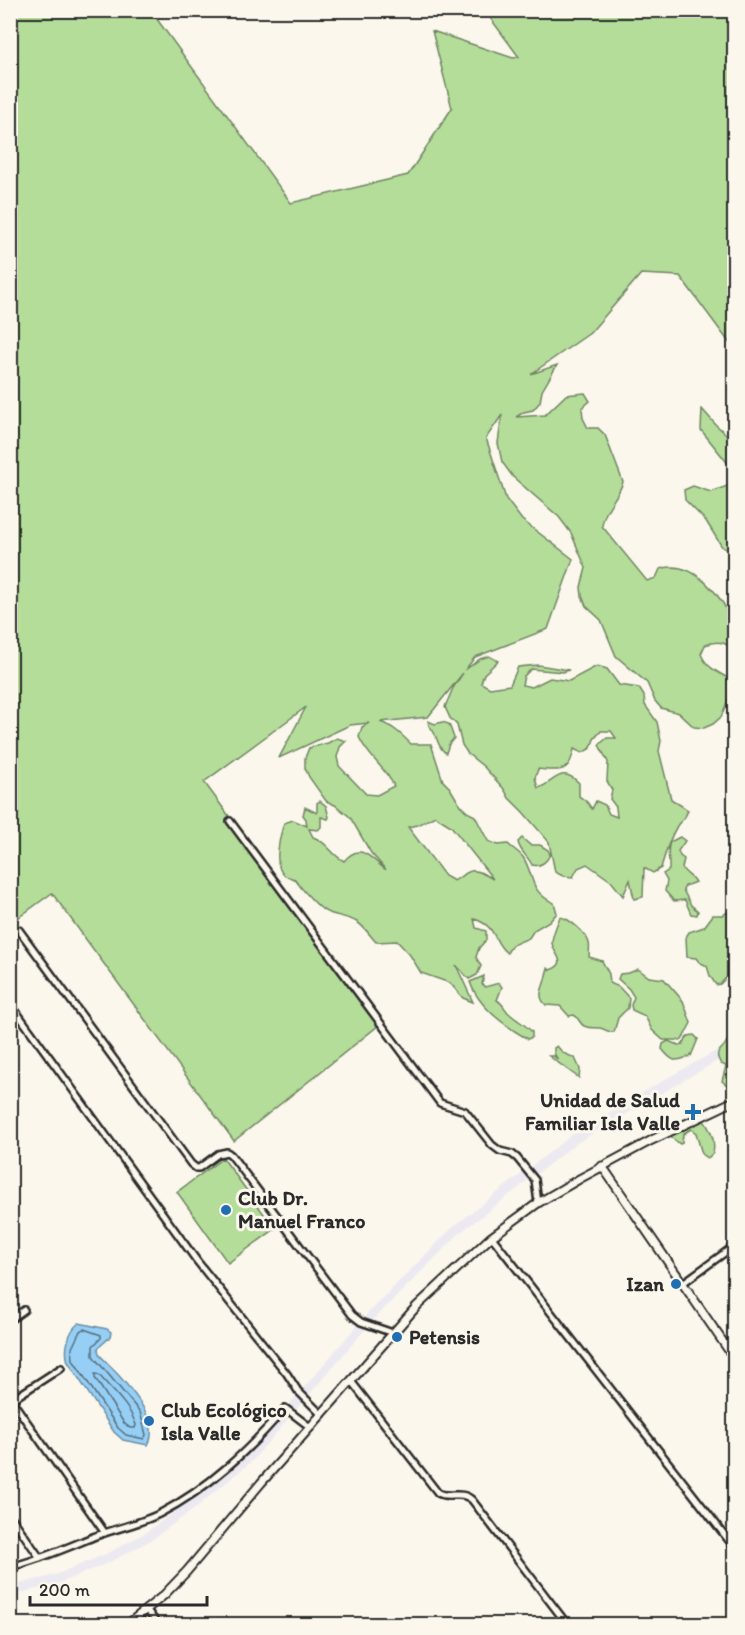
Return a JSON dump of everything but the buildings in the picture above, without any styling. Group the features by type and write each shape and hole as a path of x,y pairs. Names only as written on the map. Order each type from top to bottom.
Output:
{"street":[{"path":"230,821 440,1103 465,1111 492,1145 518,1158 535,1180 537,1203"},
{"path":"19,930 190,1164 199,1168 222,1152 231,1155 352,1315 361,1322 393,1333"},
{"path":"10,1003 198,1261 298,1391 322,1415"},
{"path":"128,1624 147,1610 187,1571 417,1306 492,1237 537,1203 602,1166 735,1101"},
{"path":"602,1166 735,1358"},
{"path":"492,1237 735,1547"},
{"path":"683,1283 735,1246"},
{"path":"10,1320 24,1311"},
{"path":"61,1368 11,1400 105,1533"},
{"path":"351,1381 438,1493 442,1495 461,1494 472,1500 567,1624"},
{"path":"10,1567 157,1515 195,1493 231,1466 285,1408 310,1427"},
{"path":"10,1515 40,1558"},
{"path":"147,1610 157,1624"}],"shaded area":[{"path":"734,1041 734,1051 578,1142 461,1232 374,1319 252,1461 193,1510 151,1540 110,1562 57,1584 11,1595 11,1586 55,1575 106,1554 145,1533 188,1502 246,1455 367,1314 454,1226 572,1135"}],"green space":[{"path":"10,11 151,11 291,203 408,175 452,108 432,31 513,58 519,57 485,11 734,11 734,349 680,276 641,274 590,333 531,374 557,365 542,391 540,402 533,410 516,417 545,415 566,395 585,393 590,401 582,408 583,418 588,428 598,428 605,435 623,482 605,514 602,526 647,581 656,578 660,569 673,567 684,569 706,583 723,604 734,626 734,654 726,644 714,642 705,645 701,654 709,666 730,679 733,688 721,717 713,724 704,728 694,727 679,713 661,708 655,701 647,683 616,656 601,620 586,606 582,596 581,587 586,568 571,533 559,517 513,477 502,462 498,443 502,415 486,438 506,499 522,520 573,559 548,629 475,657 465,670 480,659 489,656 498,661 484,674 481,683 490,688 510,685 518,667 538,665 569,670 563,672 531,669 524,676 522,685 532,687 550,678 569,681 597,666 607,669 619,685 639,688 644,696 645,705 657,722 661,741 659,751 671,799 688,810 672,836 661,868 653,873 644,868 643,897 634,899 630,880 623,896 611,881 587,864 578,868 573,877 555,872 549,842 509,798 504,789 484,767 468,754 462,745 457,725 450,718 445,707 453,688 463,673 428,717 380,722 393,728 411,744 431,744 443,781 460,805 475,816 488,841 498,845 508,844 521,855 536,888 554,903 557,913 551,920 534,930 529,938 512,945 507,953 502,949 491,930 482,922 474,919 476,928 486,931 486,940 479,948 476,957 481,966 477,975 469,979 456,965 473,1002 463,998 450,983 421,973 410,955 397,941 376,942 357,922 319,907 295,879 285,876 281,871 278,858 284,823 293,820 307,826 303,815 305,807 317,813 317,803 320,801 326,806 328,819 321,817 321,827 318,830 309,829 313,837 339,858 344,861 350,855 361,852 386,870 371,853 350,817 326,801 309,777 305,768 305,758 309,748 337,738 346,741 340,747 337,757 339,766 366,794 377,795 394,786 359,737 362,727 369,723 350,725 279,758 306,707 204,782 229,816 226,819 243,841 246,840 254,847 379,1025 234,1141 52,893 11,923","holes":["601,731 611,731 616,738 607,738 599,745 608,762 607,781 612,790 610,799 616,807 617,817 609,814 605,805 596,801 592,809 579,796 579,783 567,775 558,776 538,788 535,778 538,769 558,770 566,767 570,763 574,749 582,753 591,748 594,739","435,816 451,826 493,879 477,871 469,871 454,881 445,876 408,827 418,825"]},
{"path":"702,409 734,441 734,471 701,430"},
{"path":"730,485 728,488 734,495 734,554 722,547 706,521 685,500 684,490 693,486 711,492"},
{"path":"428,721 435,724 442,722 449,724 454,738 446,753 440,747"},
{"path":"680,837 685,841 678,851 684,859 682,868 695,882 685,886 683,890 691,905 698,911 697,915 691,914 685,900 674,901 665,891 667,881 663,874 669,870 670,842"},
{"path":"522,838 530,845 540,845 548,850 550,854 545,862 532,865 519,845 518,842"},
{"path":"731,910 734,911 734,983 730,974 716,985 707,966 696,958 687,957 686,937 689,932 704,927 713,915 723,915"},
{"path":"560,917 568,920 581,931 589,943 589,957 602,961 609,974 610,983 619,987 629,998 628,1008 618,1018 614,1032 584,1026 576,1016 569,1016 560,1006 546,1005 541,997 548,968 550,970 556,967 560,961 552,941"},
{"path":"638,969 649,977 664,979 683,1001 691,1023 682,1040 663,1040 652,1030 645,1016 632,1010 634,997 618,979 620,974"},
{"path":"484,976 482,984 485,987 499,983 502,987 497,1000 532,1032 532,1037 528,1039 510,1028 486,1008 470,982"},
{"path":"734,1031 733,1090 722,1081 726,1066 721,1064 718,1054"},
{"path":"694,1035 698,1039 691,1056 675,1060 662,1049 663,1044 668,1041 678,1045 683,1044 688,1036"},
{"path":"557,1046 563,1053 575,1058 580,1069 579,1078 549,1056 554,1056 558,1060 554,1053 554,1048"},
{"path":"702,1118 710,1130 714,1143 713,1153 708,1158 702,1154 696,1133 691,1129 683,1134 680,1144 668,1135"},
{"name":"Club Dr. Manuel Franco","path":"223,1158 275,1229 228,1263 177,1192"}],"water":[{"path":"79,1323 107,1329 111,1332 110,1337 98,1348 99,1354 136,1396 144,1409 151,1434 148,1445 123,1440 114,1432 68,1362 66,1352 68,1341 75,1326"}],"place":[{"name":"Unidad de Salud Familiar Isla Valle","path":"693,1112"},
{"name":"Club Dr. Manuel Franco","path":"226,1210"},
{"name":"Izan","path":"676,1284"},
{"name":"Petensis","path":"397,1337"},
{"name":"Club Ecológico Isla Valle","path":"149,1421"}]}
